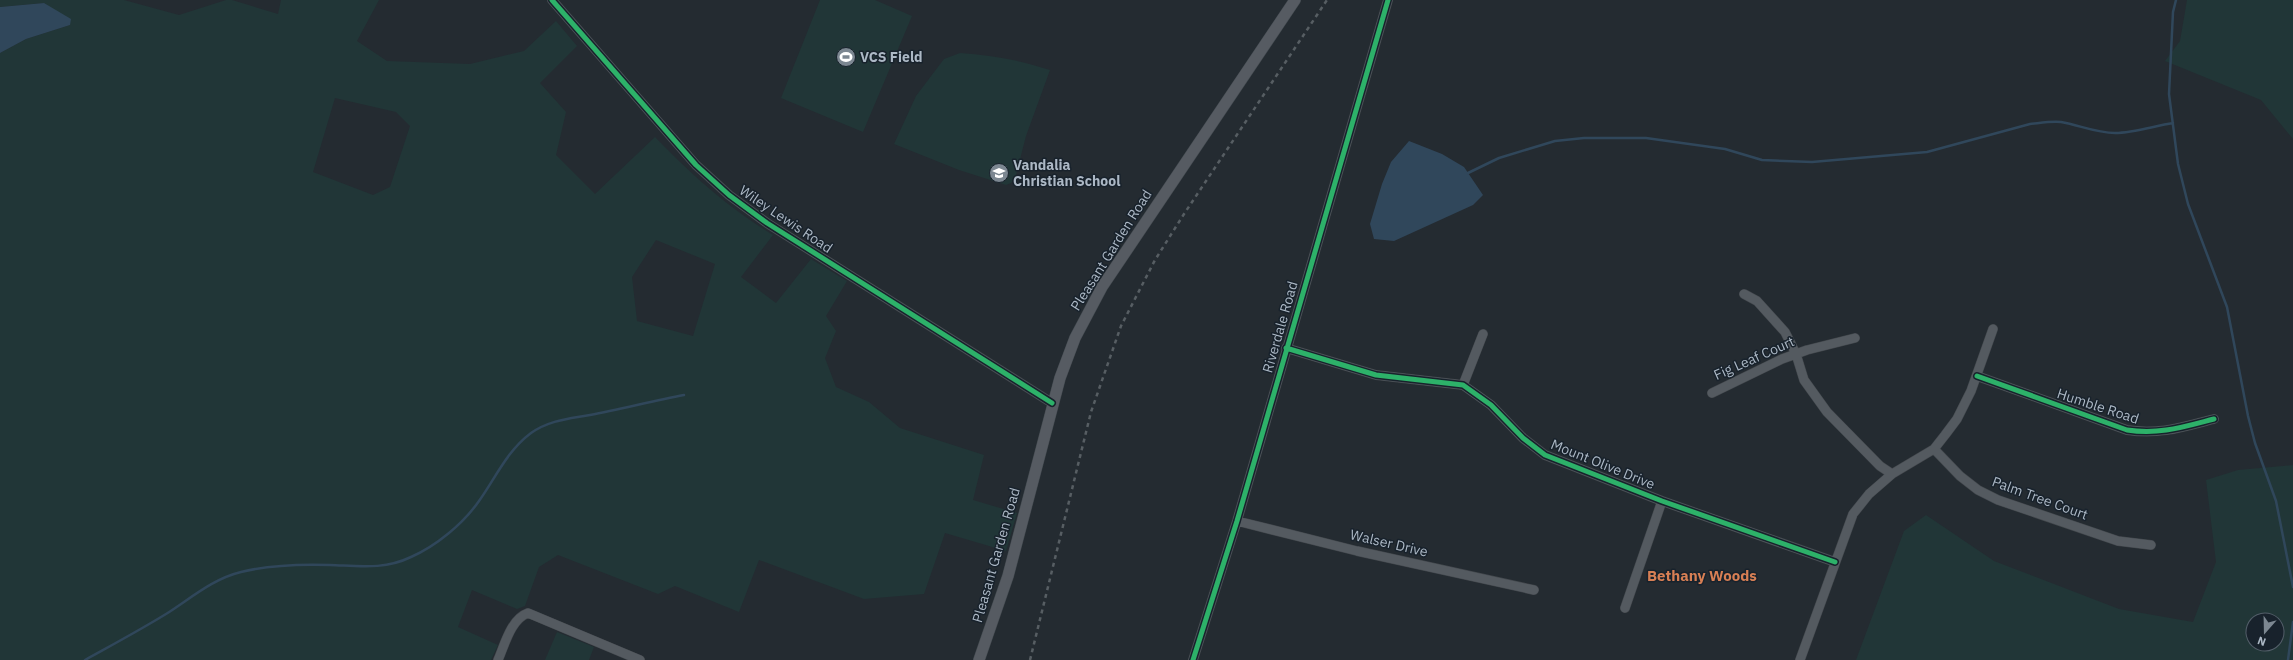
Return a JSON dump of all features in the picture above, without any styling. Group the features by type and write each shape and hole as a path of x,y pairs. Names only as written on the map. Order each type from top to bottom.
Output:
{"main road":[{"name":"Pleasant Garden Road","path":"979,660 1008,576 1052,403 1075,338 1102,287 1295,0"}],"street":[{"name":"Wiley Lewis Road","path":"552,0 696,165 729,195 767,223 1052,403"},
{"name":"Riverdale Road","path":"1193,660 1238,521 1286,348 1388,0"},
{"path":"1744,294 1757,301 1776,320 1785,332 1796,354 1804,380 1826,412 1880,466 1892,474"},
{"path":"1800,660 1853,514 1869,494 1892,474 1934,449 1957,418 1977,376 1993,329"},
{"path":"1286,348 1376,375 1464,385 1483,334"},
{"name":"Fig Leaf Court","path":"1712,393 1782,358 1854,338"},
{"name":"Humble Road","path":"1977,376 2127,430 2146,433 2164,432 2214,418"},
{"name":"Mount Olive Drive","path":"1464,385 1491,405 1523,438 1546,455 1662,501 1835,562"},
{"name":"Palm Tree Court","path":"1934,449 1960,476 1978,490 1998,500 2118,541 2151,545"},
{"path":"1625,608 1662,501"},
{"name":"Walser Drive","path":"1238,521 1364,553 1534,590"},
{"path":"498,660 516,621 520,616 528,613 640,660"}],"green space":[{"path":"0,0 124,0 179,15 226,0 232,0 278,14 281,0 379,0 357,41 387,61 470,64 524,51 556,21 577,46 540,83 566,112 556,155 595,194 655,137 683,165 725,202 773,235 741,277 776,303 811,259 847,281 826,316 836,331 825,358 836,387 869,402 900,428 984,455 973,500 1017,513 1006,551 945,533 924,594 864,599 759,560 739,612 675,586 658,594 558,555 539,567 525,606 517,609 472,590 458,627 498,645 491,660 0,660 0,53 26,39 70,25 44,3 0,7","holes":["335,98 396,112 410,126 390,187 373,195 313,172","656,240 715,264 693,336 637,321 632,277"]},
{"name":"VCS Field","path":"820,0 875,0 912,16 863,132 781,98"},
{"path":"2187,0 2293,0 2293,139 2261,100 2165,61 2180,41"},
{"path":"960,53 1005,58 1050,70 1026,136 1015,179 1006,185 959,170 894,144 916,96 944,59"},
{"path":"2293,465 2293,660 1856,660 1904,531 1926,515 1994,561 2119,609 2193,622 2216,562 2206,480 2238,470"},
{"path":"557,632 594,647 589,660 545,660"}],"water":[{"path":"44,3 71,19 70,25 26,39 0,53 0,7"},
{"path":"1409,141 1442,154 1464,167 1483,195 1473,205 1394,241 1374,239 1370,224 1382,184 1391,162"}],"waterway":[{"path":"2176,0 2173,12 2169,94 2178,164 2188,204 2227,307 2248,416 2255,443 2276,501 2293,587"},
{"path":"1468,173 1499,158 1555,141 1584,138 1646,138 1725,149 1762,160 1812,162 1927,152 2030,124 2061,122 2101,132 2122,133 2173,123"},
{"path":"85,660 166,614 211,584 230,575 263,568 296,565 381,566 411,557 439,541 473,510 508,456 531,433 545,425 559,421 684,395"},
{"path":"2288,660 2293,622"}],"railway":[{"path":"1030,660 1091,412 1121,326 1155,260 1184,214 1327,0"}],"cycle path":[{"path":"552,0 696,165 729,195 767,223 1052,403"},
{"path":"1193,660 1237,521 1388,0"},
{"path":"1286,348 1376,375 1463,385 1491,405 1523,438 1545,455 1662,501 1835,562"},
{"path":"1977,376 2127,430 2150,432 2160,431 2214,419"}],"place":[{"name":"VCS Field","path":"846,57"},
{"name":"Vandalia Christian School","path":"999,173"}],"district":[{"name":"Bethany Woods","path":"1702,576"}]}
